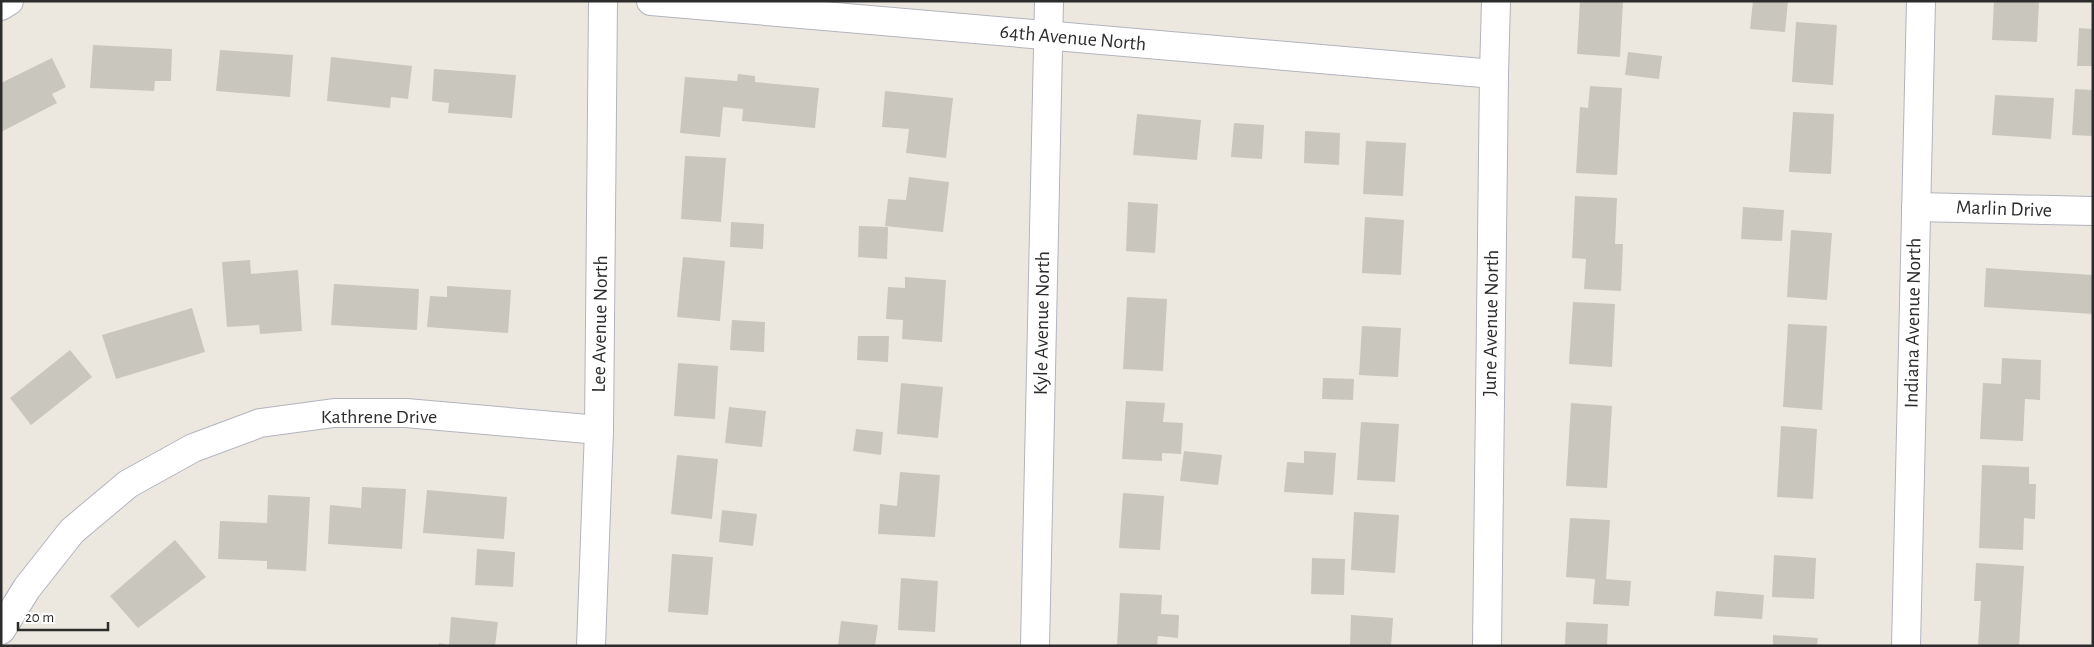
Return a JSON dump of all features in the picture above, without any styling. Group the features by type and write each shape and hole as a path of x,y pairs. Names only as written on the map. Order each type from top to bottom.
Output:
{"street":[{"path":"1,6 9,1"},
{"name":"Lee Avenue North","path":"591,646 599,430 603,1"},
{"name":"64th Avenue North","path":"651,1 1494,74"},
{"name":"Kyle Avenue North","path":"1035,646 1049,1"},
{"name":"June Avenue North","path":"1487,646 1496,1"},
{"name":"Indiana Avenue North","path":"1906,646 1921,1"},
{"name":"Marlin Drive","path":"1916,207 2093,212"},
{"name":"Kathrene Drive","path":"1,630 27,588 72,531 128,484 193,448 260,424 334,413 406,413 599,430"}],"building":[{"path":"1580,1 1623,1 1620,57 1577,54"},
{"path":"1753,1 1788,1 1785,32 1750,29"},
{"path":"1994,1 2039,1 2037,42 1992,40"},
{"path":"1796,22 1837,25 1833,85 1792,82"},
{"path":"2079,28 2093,29 2093,66 2077,66"},
{"path":"93,45 172,49 171,81 155,81 154,91 90,88"},
{"path":"220,50 293,55 290,97 216,91"},
{"path":"1628,52 1662,56 1659,79 1625,75"},
{"path":"331,57 412,66 408,99 391,97 390,108 327,101"},
{"path":"52,58 66,87 52,94 57,103 1,132 1,83"},
{"path":"434,69 516,75 512,118 448,113 449,103 432,101"},
{"path":"738,74 755,76 755,82 819,88 815,128 742,121 743,109 723,107 720,137 680,133 685,77 737,81"},
{"path":"1590,86 1622,88 1617,175 1576,173 1580,107 1588,108"},
{"path":"2075,89 2093,90 2093,136 2072,135"},
{"path":"885,91 953,98 946,158 906,153 909,129 882,127"},
{"path":"1995,95 2054,98 2051,139 1992,135"},
{"path":"1793,112 1834,114 1831,174 1789,172"},
{"path":"1137,114 1201,120 1197,160 1133,155"},
{"path":"1234,123 1264,125 1262,159 1231,157"},
{"path":"1305,131 1340,133 1339,165 1304,163"},
{"path":"1366,141 1406,143 1403,196 1363,194"},
{"path":"685,156 726,158 721,222 681,219"},
{"path":"909,177 949,182 943,232 885,226 888,199 906,200"},
{"path":"1575,196 1617,198 1615,244 1623,244 1621,291 1584,289 1586,259 1572,258"},
{"path":"1128,202 1158,204 1155,253 1126,251"},
{"path":"1743,207 1784,210 1782,241 1741,239"},
{"path":"1365,217 1404,220 1401,275 1362,273"},
{"path":"731,222 764,224 763,249 730,247"},
{"path":"859,226 888,227 887,259 858,257"},
{"path":"1791,230 1832,233 1827,300 1787,297"},
{"path":"683,257 725,261 720,321 677,317"},
{"path":"250,260 251,274 298,270 302,331 260,334 259,325 227,327 222,262"},
{"path":"1986,268 2093,275 2093,314 1984,307"},
{"path":"905,277 946,280 942,342 902,339 903,320 886,319 888,287 905,288"},
{"path":"334,284 419,289 417,330 331,325"},
{"path":"447,286 511,290 508,333 427,327 430,296 447,297"},
{"path":"1127,297 1167,299 1163,371 1123,369"},
{"path":"1573,302 1615,304 1612,367 1569,364"},
{"path":"192,308 205,352 116,379 102,335"},
{"path":"732,320 765,322 764,352 730,350"},
{"path":"1788,324 1827,326 1822,410 1783,407"},
{"path":"1362,326 1401,328 1398,377 1359,375"},
{"path":"858,336 889,336 888,362 857,360"},
{"path":"70,350 92,377 31,425 10,398"},
{"path":"2002,358 2041,360 2040,400 2025,399 2023,441 1980,439 1983,383 2001,384"},
{"path":"678,363 718,366 715,419 674,416"},
{"path":"1323,378 1354,379 1353,400 1322,399"},
{"path":"901,383 943,387 938,438 897,434"},
{"path":"1126,401 1165,403 1163,422 1183,423 1181,454 1162,453 1162,461 1122,459"},
{"path":"1571,403 1612,406 1607,488 1566,486"},
{"path":"729,407 766,411 762,447 725,443"},
{"path":"1361,422 1399,424 1395,482 1357,480"},
{"path":"1781,426 1817,429 1813,499 1777,497"},
{"path":"856,429 883,432 881,455 853,451"},
{"path":"1184,451 1222,455 1218,485 1180,481"},
{"path":"1304,451 1336,453 1333,495 1284,492 1287,462 1304,463"},
{"path":"677,455 718,459 712,519 671,514"},
{"path":"1982,465 2029,467 2029,484 2036,484 2035,519 2024,518 2023,550 1979,548"},
{"path":"900,472 940,475 935,537 878,534 880,504 897,506"},
{"path":"362,487 406,489 402,549 328,544 330,505 361,508"},
{"path":"427,490 507,497 504,539 423,533"},
{"path":"1123,493 1164,496 1160,550 1119,548"},
{"path":"268,495 310,497 306,571 267,569 267,561 218,559 220,521 267,523"},
{"path":"722,510 757,514 753,546 719,542"},
{"path":"1354,512 1399,515 1395,573 1351,570"},
{"path":"1570,518 1610,520 1606,579 1631,581 1629,606 1593,604 1595,579 1566,577"},
{"path":"175,540 206,577 138,628 110,596"},
{"path":"477,549 515,552 513,587 475,585"},
{"path":"672,554 713,557 708,615 668,612"},
{"path":"1774,555 1816,558 1814,599 1772,597"},
{"path":"1312,558 1345,559 1344,595 1311,594"},
{"path":"1976,563 2024,566 2019,646 1978,646 1981,601 1974,601"},
{"path":"901,578 938,581 935,632 898,630"},
{"path":"1716,591 1764,595 1762,619 1714,616"},
{"path":"1120,593 1162,595 1161,614 1179,615 1178,638 1158,636 1157,646 1117,646"},
{"path":"1351,615 1393,618 1391,646 1350,646"},
{"path":"451,617 498,622 495,646 439,646 439,643 449,645"},
{"path":"841,621 878,625 875,646 838,646"},
{"path":"1566,622 1608,624 1607,646 1565,646"},
{"path":"1773,635 1818,638 1817,646 1773,646"}]}
